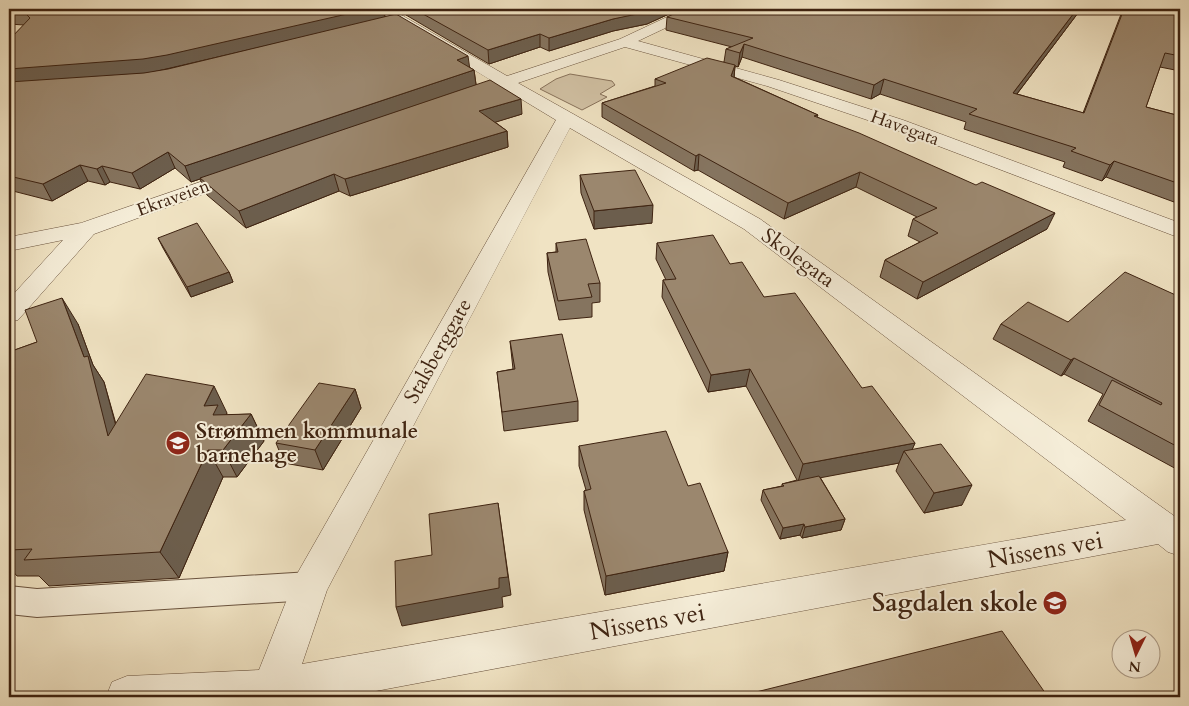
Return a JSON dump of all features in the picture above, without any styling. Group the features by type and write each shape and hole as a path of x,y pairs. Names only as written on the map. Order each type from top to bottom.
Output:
{"street":[{"path":"477,91 625,42 694,9"},
{"name":"Skolegata","path":"393,15 566,118 752,224 1173,535"},
{"name":"Havegata","path":"625,42 773,83 897,124 1180,231"},
{"name":"Stalsberggate","path":"271,694 310,586 566,118"},
{"name":"Ekraveien","path":"9,244 86,229 254,169"},
{"path":"9,314 86,229"},
{"name":"Nissens vei","path":"126,697 271,694 1173,535"}],"lane":[{"path":"9,600 37,603 310,586"}],"shaded area":[{"path":"570,74 612,81 615,85 600,94 607,97 582,110 540,89 556,79"}],"building":[{"path":"9,9 369,9 143,59 9,69 9,40 30,18 25,13 9,12"},
{"path":"414,9 654,9 549,38 540,34 488,50"},
{"path":"685,9 1077,9 1013,93 1084,113 1124,9 1180,9 1180,56 1165,53 1146,107 1180,116 1180,184 1114,161 1110,165 1071,151 1076,148 969,114 977,109 884,79 874,85 744,44 740,53 726,49 753,38 667,17"},
{"path":"396,14 468,56 457,60 474,70 185,166 168,152 132,173 102,166 97,169 80,165 43,184 9,176 9,82 144,73 168,69"},
{"path":"707,58 735,65 731,76 818,115 814,116 859,133 976,185 982,182 1055,213 923,282 885,260 938,233 913,219 937,208 860,172 788,203 699,154 696,156 602,103 666,83 655,79"},
{"path":"490,80 521,99 479,111 507,131 345,179 334,174 239,211 200,178"},
{"path":"635,170 653,205 594,211 580,175"},
{"path":"197,223 229,272 187,287 158,238"},
{"path":"713,235 730,264 742,262 764,297 795,293 862,388 872,386 915,443 803,464 750,369 711,375 663,280 676,279 657,243"},
{"path":"586,239 600,283 588,284 592,297 558,301 547,253 558,252 556,243"},
{"path":"1125,272 1180,297 1180,448 1099,405 1112,380 1161,405 1162,403 1074,358 1071,360 1001,324 1028,302 1068,322"},
{"path":"62,298 84,357 88,356 108,436 146,374 214,386 204,406 218,405 213,415 251,414 223,450 208,450 160,552 24,560 32,549 9,550 9,352 37,342 25,310"},
{"path":"562,334 578,401 502,412 497,372 515,369 510,341"},
{"path":"319,383 355,389 315,450 276,443"},
{"path":"666,431 688,486 700,483 728,552 606,576 584,491 591,489 579,446"},
{"path":"941,444 972,485 934,493 904,451"},
{"path":"819,476 845,519 805,527 804,524 783,528 763,490"},
{"path":"498,503 508,577 499,578 499,588 396,607 395,561 432,555 429,514"},
{"path":"1002,631 1048,697 736,697"}],"place":[{"name":"Strømmen kommunale barnehage","path":"178,443"},
{"name":"Sagdalen skole","path":"1055,603"}]}
